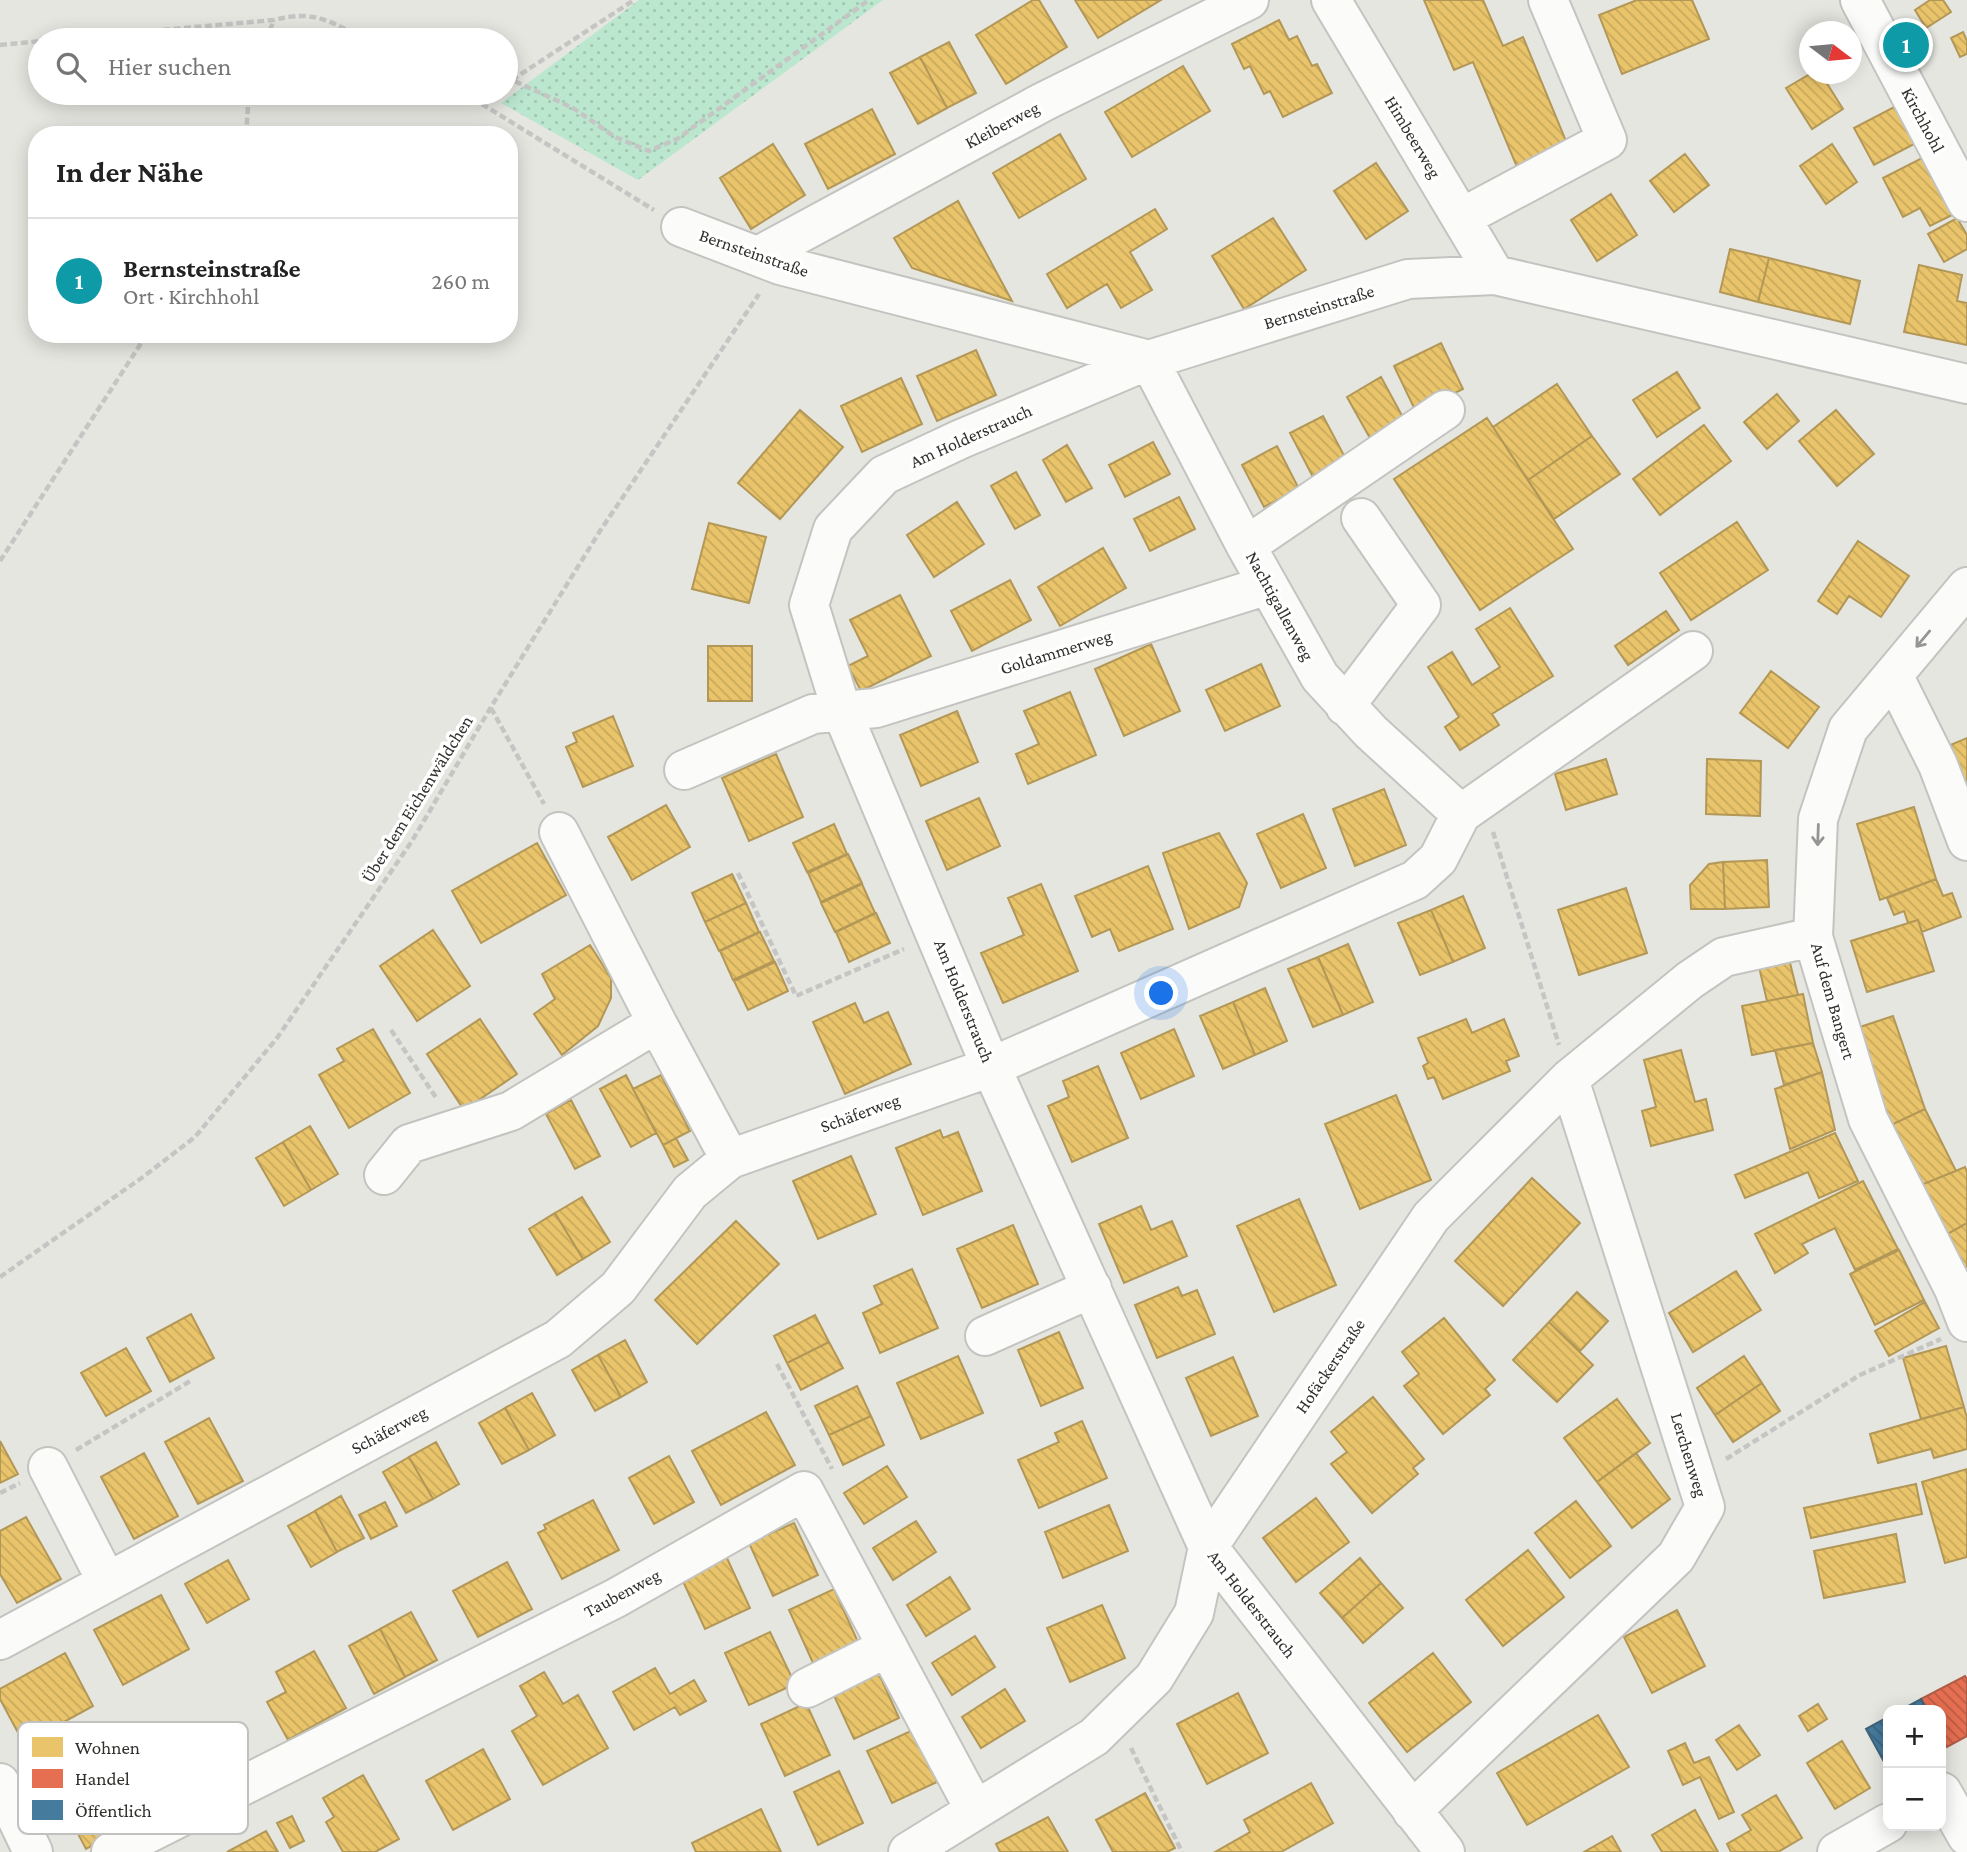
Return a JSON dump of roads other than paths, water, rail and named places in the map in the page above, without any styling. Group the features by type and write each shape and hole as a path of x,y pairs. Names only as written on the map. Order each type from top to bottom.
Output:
{"street":[{"name":"Kleiberweg","path":"769,260 1043,102 1249,0"},
{"name":"Himbeerweg","path":"1331,0 1495,275"},
{"path":"1461,218 1607,140 1548,0"},
{"name":"Kirchhohl","path":"1860,0 1967,202"},
{"name":"Bernsteinstraße","path":"681,228 769,260 1149,360 1408,279 1495,275 1967,384"},
{"name":"Nachtigallenweg","path":"1149,360 1246,546 1320,677 1345,706 1461,814"},
{"name":"Am Holderstrauch","path":"1149,360 961,439 884,475 833,529 808,605 842,712 991,1067 1208,1547 1445,1852"},
{"path":"1246,546 1445,410"},
{"path":"1345,706 1421,606 1361,518"},
{"name":"Goldammerweg","path":"842,712 876,708 1268,585"},
{"name":"Auf dem Bangert","path":"1955,1330 1954,1289 1868,1119 1813,937 1818,819 1849,729 1967,587"},
{"path":"991,1067 1415,880 1438,859 1461,814 1693,651"},
{"path":"1893,675 1938,765 1967,841"},
{"path":"684,770 813,714 842,712"},
{"path":"559,832 730,1160"},
{"name":"Hofäckerstraße","path":"918,1850 975,1810 1094,1737 1154,1678 1194,1613 1208,1547 1432,1217 1569,1079 1631,1026 1724,957 1813,937"},
{"path":"384,1175 409,1144 511,1111 657,1024"},
{"name":"Schäferweg","path":"0,1640 558,1339 618,1288 690,1192 730,1160 991,1067"},
{"name":"Lerchenweg","path":"1412,1811 1676,1557 1705,1507 1569,1079"},
{"path":"985,1336 1092,1288"},
{"path":"48,1467 107,1582"},
{"name":"Taubenweg","path":"248,1783 616,1598 804,1491 975,1810"},
{"path":"807,1688 888,1647"},
{"path":"0,1783 18,1821"},
{"path":"1950,1788 1967,1836"},
{"path":"1837,1852 1883,1826"},
{"path":"24,1834 33,1852"},
{"name":"Taubenweg","path":"111,1852 147,1834"}],"place":[{"name":"Bernsteinstraße","path":"1906,45"}]}
